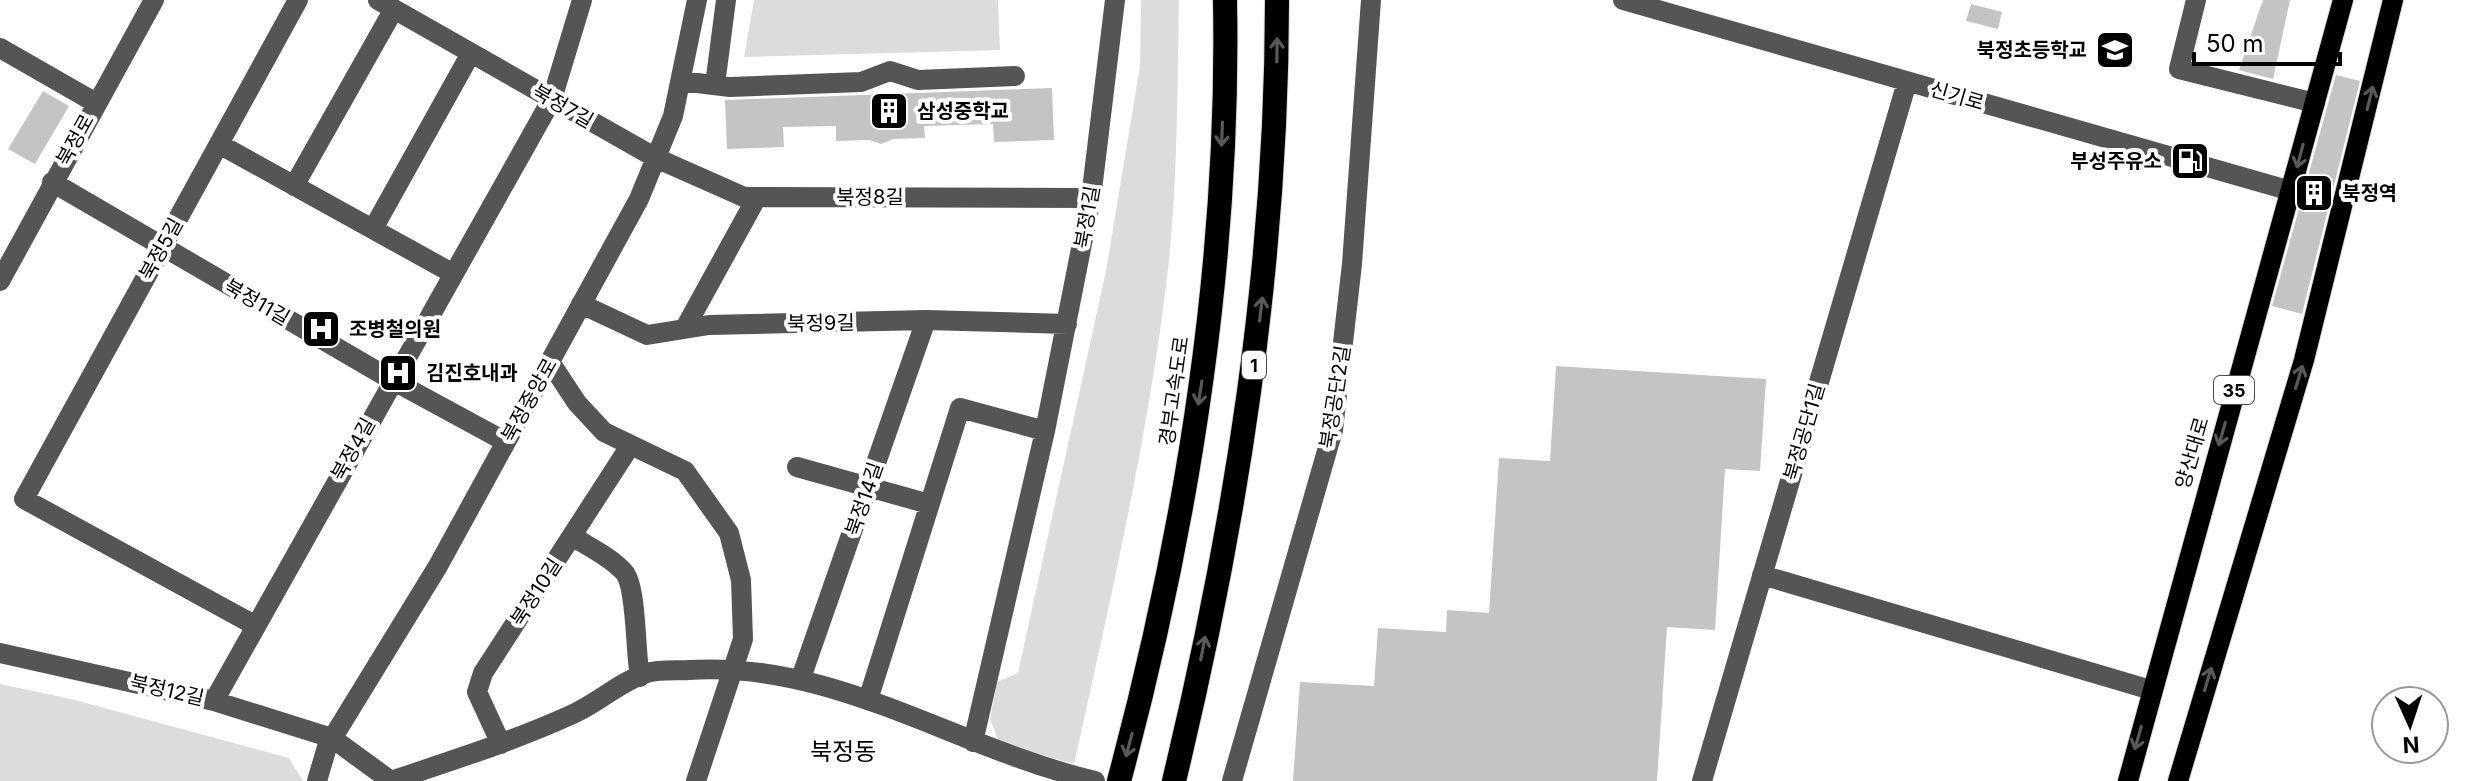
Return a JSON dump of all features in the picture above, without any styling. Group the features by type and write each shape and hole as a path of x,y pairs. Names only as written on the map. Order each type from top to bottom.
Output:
{"highway":[{"name":"경부고속도로","path":"1119,781 1139,708 1201,384 1221,144 1225,0"},
{"name":"1","path":"1174,781 1229,521 1253,374 1274,132 1277,0"}],"main road":[{"name":"양산대로","path":"2128,781 2343,0"},
{"path":"2178,781 2304,360 2393,0"}],"street":[{"name":"북정로","path":"0,281 154,0"},
{"name":"북정5길","path":"256,626 24,499 298,0"},
{"name":"북정4길","path":"214,701 552,99 582,0"},
{"name":"북정중앙로","path":"317,781 332,738 438,566 639,199 673,116 697,0"},
{"path":"715,85 726,0"},
{"name":"북정1길","path":"973,742 1067,324 1091,198 1115,0"},
{"name":"북정공단2길","path":"1232,781 1335,416 1352,264 1371,0"},
{"name":"신기로","path":"1623,0 2291,191"},
{"path":"2196,0 2179,69 2315,103"},
{"name":"북정7길","path":"294,186 386,5 656,158"},
{"path":"0,48 96,103"},
{"path":"373,229 471,53"},
{"path":"681,81 715,85 861,82 890,71 918,80 1015,76"},
{"name":"북정공단1길","path":"1702,781 1907,82"},
{"path":"219,144 452,273"},
{"name":"북정8길","path":"656,158 744,197 1091,198"},
{"name":"북정11길","path":"52,182 392,380 506,442"},
{"path":"685,328 757,197"},
{"name":"북정9길","path":"581,304 647,335 685,328 926,320 1067,324"},
{"name":"북정14길","path":"801,678 926,320"},
{"path":"550,362 577,403 604,432 685,471 729,533 741,580 743,639 696,781"},
{"path":"868,700 960,408 1045,431"},
{"name":"북정10길","path":"501,744 477,692 483,673 630,446"},
{"path":"797,467 929,504"},
{"path":"572,536 616,564 633,585 634,644 640,677"},
{"path":"1762,575 2151,690"},
{"name":"북정12길","path":"0,653 214,701 332,738 391,781"},
{"path":"391,781 501,744 576,713 648,673 735,667 801,678 868,700 1054,776 1095,781"}],"shaded area":[{"path":"754,0 998,0 1000,50 744,57"},
{"path":"1141,0 1179,0 1170,250 1158,346 1137,466 1074,764 999,743 990,719 997,682 1018,673 1106,271 1140,66"},
{"path":"0,684 71,699 289,758 303,781 0,781"}],"building":[{"path":"2263,0 2290,0 2273,79 2239,70"},
{"path":"1971,4 2002,12 1998,29 1966,21"},
{"path":"2336,75 2360,81 2302,314 2272,306"},
{"name":"삼성중학교","path":"1052,88 1054,140 994,142 993,124 924,126 925,138 893,139 881,144 869,140 836,141 836,126 783,127 784,147 727,149 725,100"},
{"path":"43,91 69,106 35,164 8,149"},
{"path":"1556,366 1766,379 1760,471 1725,469 1715,630 1667,627 1657,781 1293,781 1300,682 1374,686 1378,628 1446,632 1447,610 1489,613 1499,458 1550,461"}],"place":[{"name":"북정초등학교","path":"2115,50"},
{"name":"삼성중학교","path":"889,111"},
{"name":"부성주유소","path":"2190,161"},
{"name":"북정역","path":"2314,193"},
{"name":"조병철의원","path":"321,329"},
{"name":"김진호내과","path":"398,373"}],"district":[{"name":"북정동","path":"843,751"}]}
